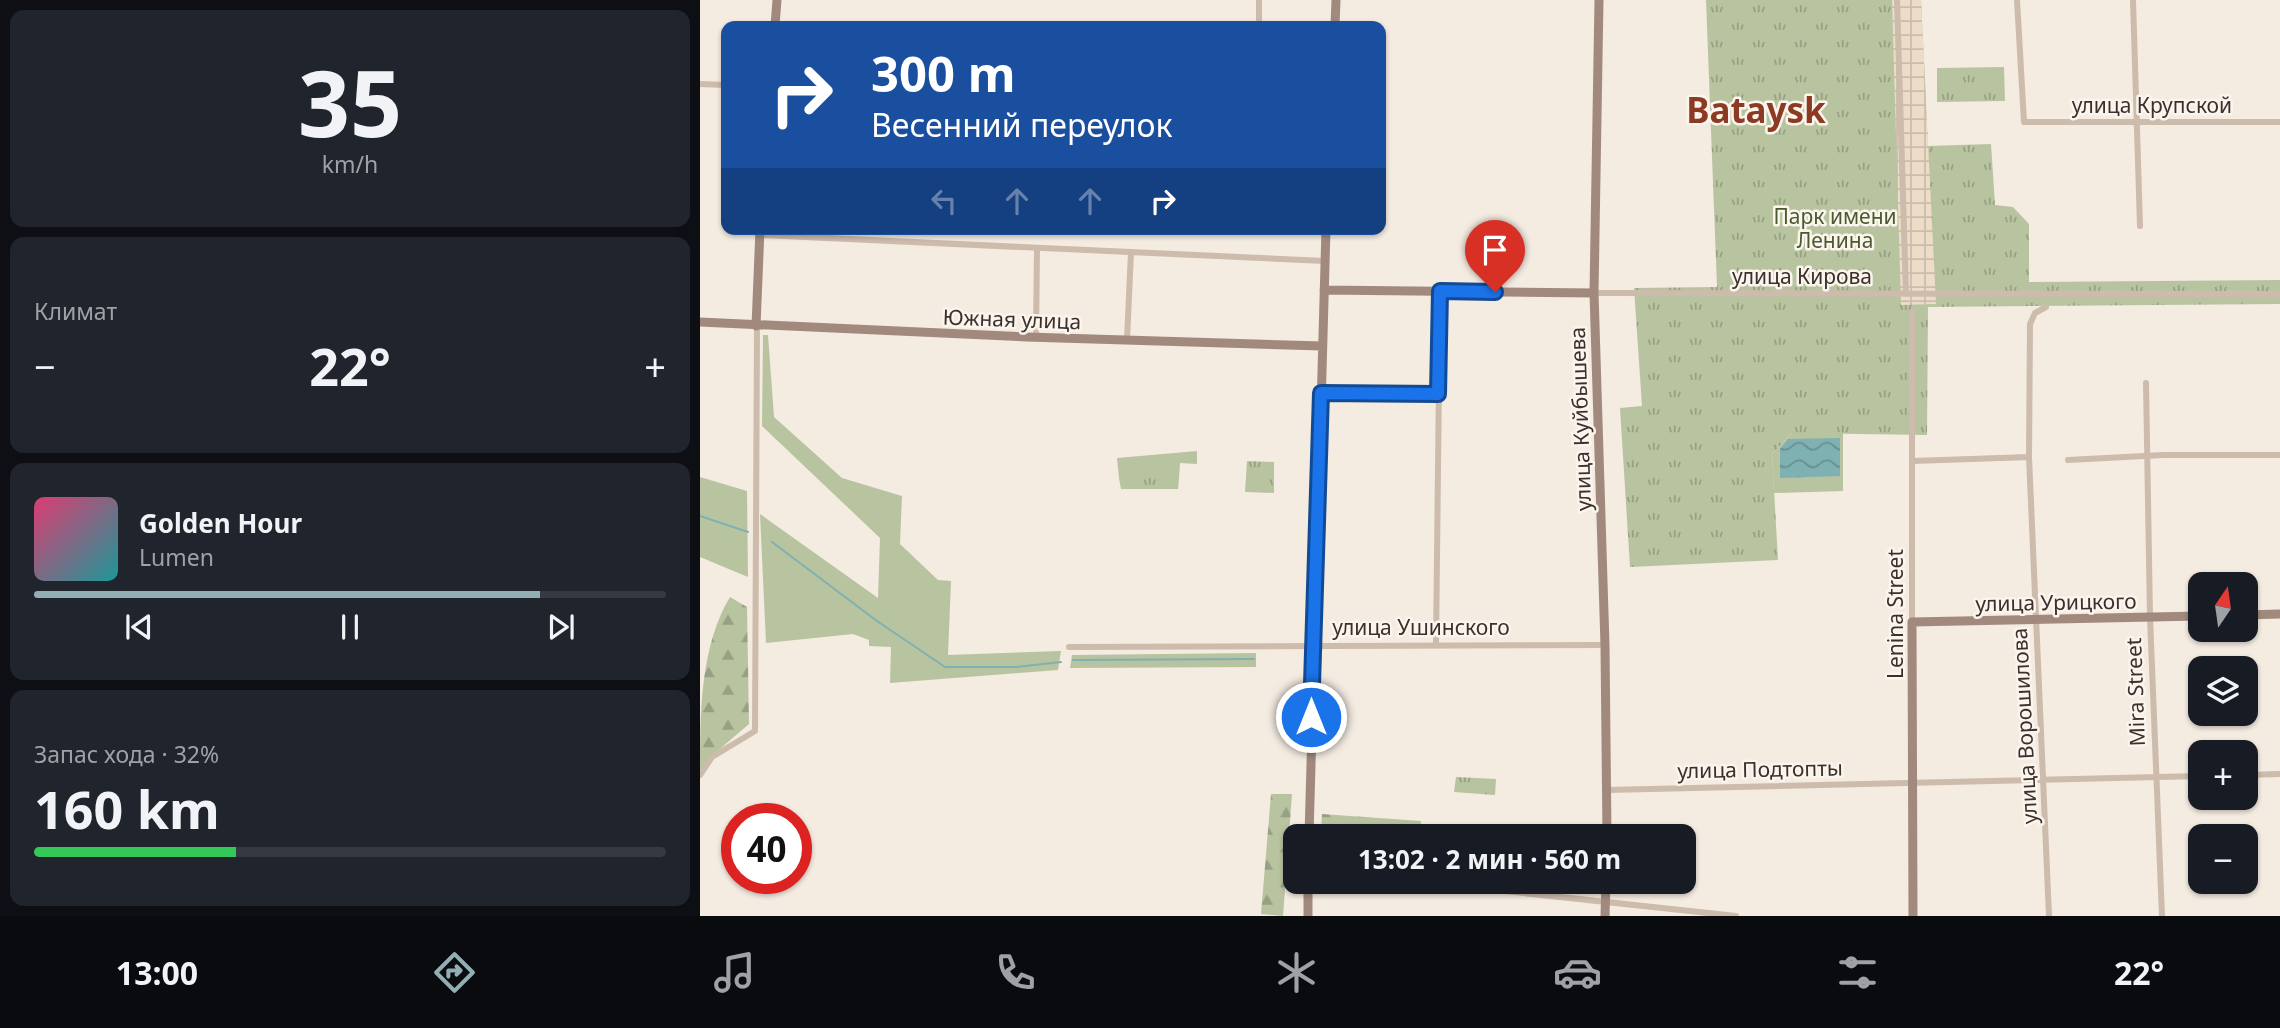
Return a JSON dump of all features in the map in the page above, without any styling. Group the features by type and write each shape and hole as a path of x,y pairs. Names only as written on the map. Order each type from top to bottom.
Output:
{"street":[{"path":"775,21 777,0"},
{"path":"1259,0 1259,21"},
{"path":"1335,21 1336,0"},
{"name":"улица Куйбышева","path":"1599,0 1594,293 1605,645 1607,824"},
{"path":"1897,0 1906,294"},
{"name":"улица Крупской","path":"2017,0 2024,122 2280,122"},
{"path":"2133,0 2140,226"},
{"path":"700,84 721,85"},
{"path":"700,775 712,757 755,731 760,235"},
{"path":"812,235 1325,261"},
{"path":"1309,824 1312,645 1326,235"},
{"path":"1037,248 1037,337"},
{"path":"1127,340 1131,252"},
{"name":"улица Кирова","path":"1324,290 2280,294"},
{"path":"1436,645 1440,291"},
{"name":"улица Ворошилова","path":"2046,307 2035,313 2031,324 2029,457 2049,916"},
{"name":"Lenina Street","path":"1912,312 1913,916"},
{"name":"Южная улица","path":"700,322 1322,346"},
{"name":"Mira Street","path":"2146,383 2150,617 2162,916"},
{"path":"1321,393 1438,394"},
{"path":"2068,460 2280,455"},
{"path":"1913,461 2029,457"},
{"path":"2258,615 2280,614"},
{"name":"улица Урицкого","path":"1912,622 2188,616"},
{"name":"улица Ушинского","path":"1069,647 1605,645"},
{"path":"2258,775 2280,774"},
{"name":"улица Подтопты","path":"1607,790 2188,776"},
{"path":"1308,894 1308,916"},
{"path":"1532,894 1736,916"},
{"path":"1605,916 1606,894"}],"green space":[{"name":"Парк имени Ленина","path":"1706,0 1921,0 1928,146 1991,144 1995,205 2013,207 2029,224 2029,282 2280,280 2280,304 1928,307 1927,435 1792,433 1772,454 1778,560 1630,567 1620,408 1642,406 1634,288 1717,287"},
{"path":"2004,67 2005,101 1937,102 1937,68"},
{"path":"763,335 768,335 774,417 842,478 902,496 900,544 938,580 951,581 948,655 1061,651 1058,670 890,683 891,647 869,646 869,640 853,634 766,643 760,514 878,598 880,538 762,426"},
{"path":"1793,432 1843,433 1843,491 1774,493 1772,454"},
{"path":"1197,451 1197,464 1180,463 1179,478 1119,478 1117,458"},
{"path":"1247,461 1274,462 1274,493 1245,492"},
{"path":"700,477 747,491 748,577 700,557"},
{"path":"1119,478 1179,478 1178,489 1121,489"},
{"path":"730,597 747,607 749,724 707,760 700,772 700,727 707,659 720,616"},
{"path":"1256,653 1256,667 1070,668 1072,655"},
{"path":"1456,777 1496,779 1495,795 1454,792"},
{"path":"1271,794 1292,794 1290,824 1283,824 1283,916 1261,914"},
{"path":"1322,814 1421,821 1421,824 1321,824"}],"shaded area":[{"path":"1892,0 1921,0 1936,304 1901,305"}],"water":[{"path":"1840,438 1840,476 1780,478 1780,449 1788,439"}],"waterway":[{"path":"700,516 748,532"},
{"path":"772,542 877,621 945,667 1016,667 1061,662"},
{"path":"1073,660 1254,659"}],"district":[{"name":"Bataysk","path":"1756,109"}],"route":[{"path":"1311,717 1321,393 1438,394 1440,291 1495,292"}]}
